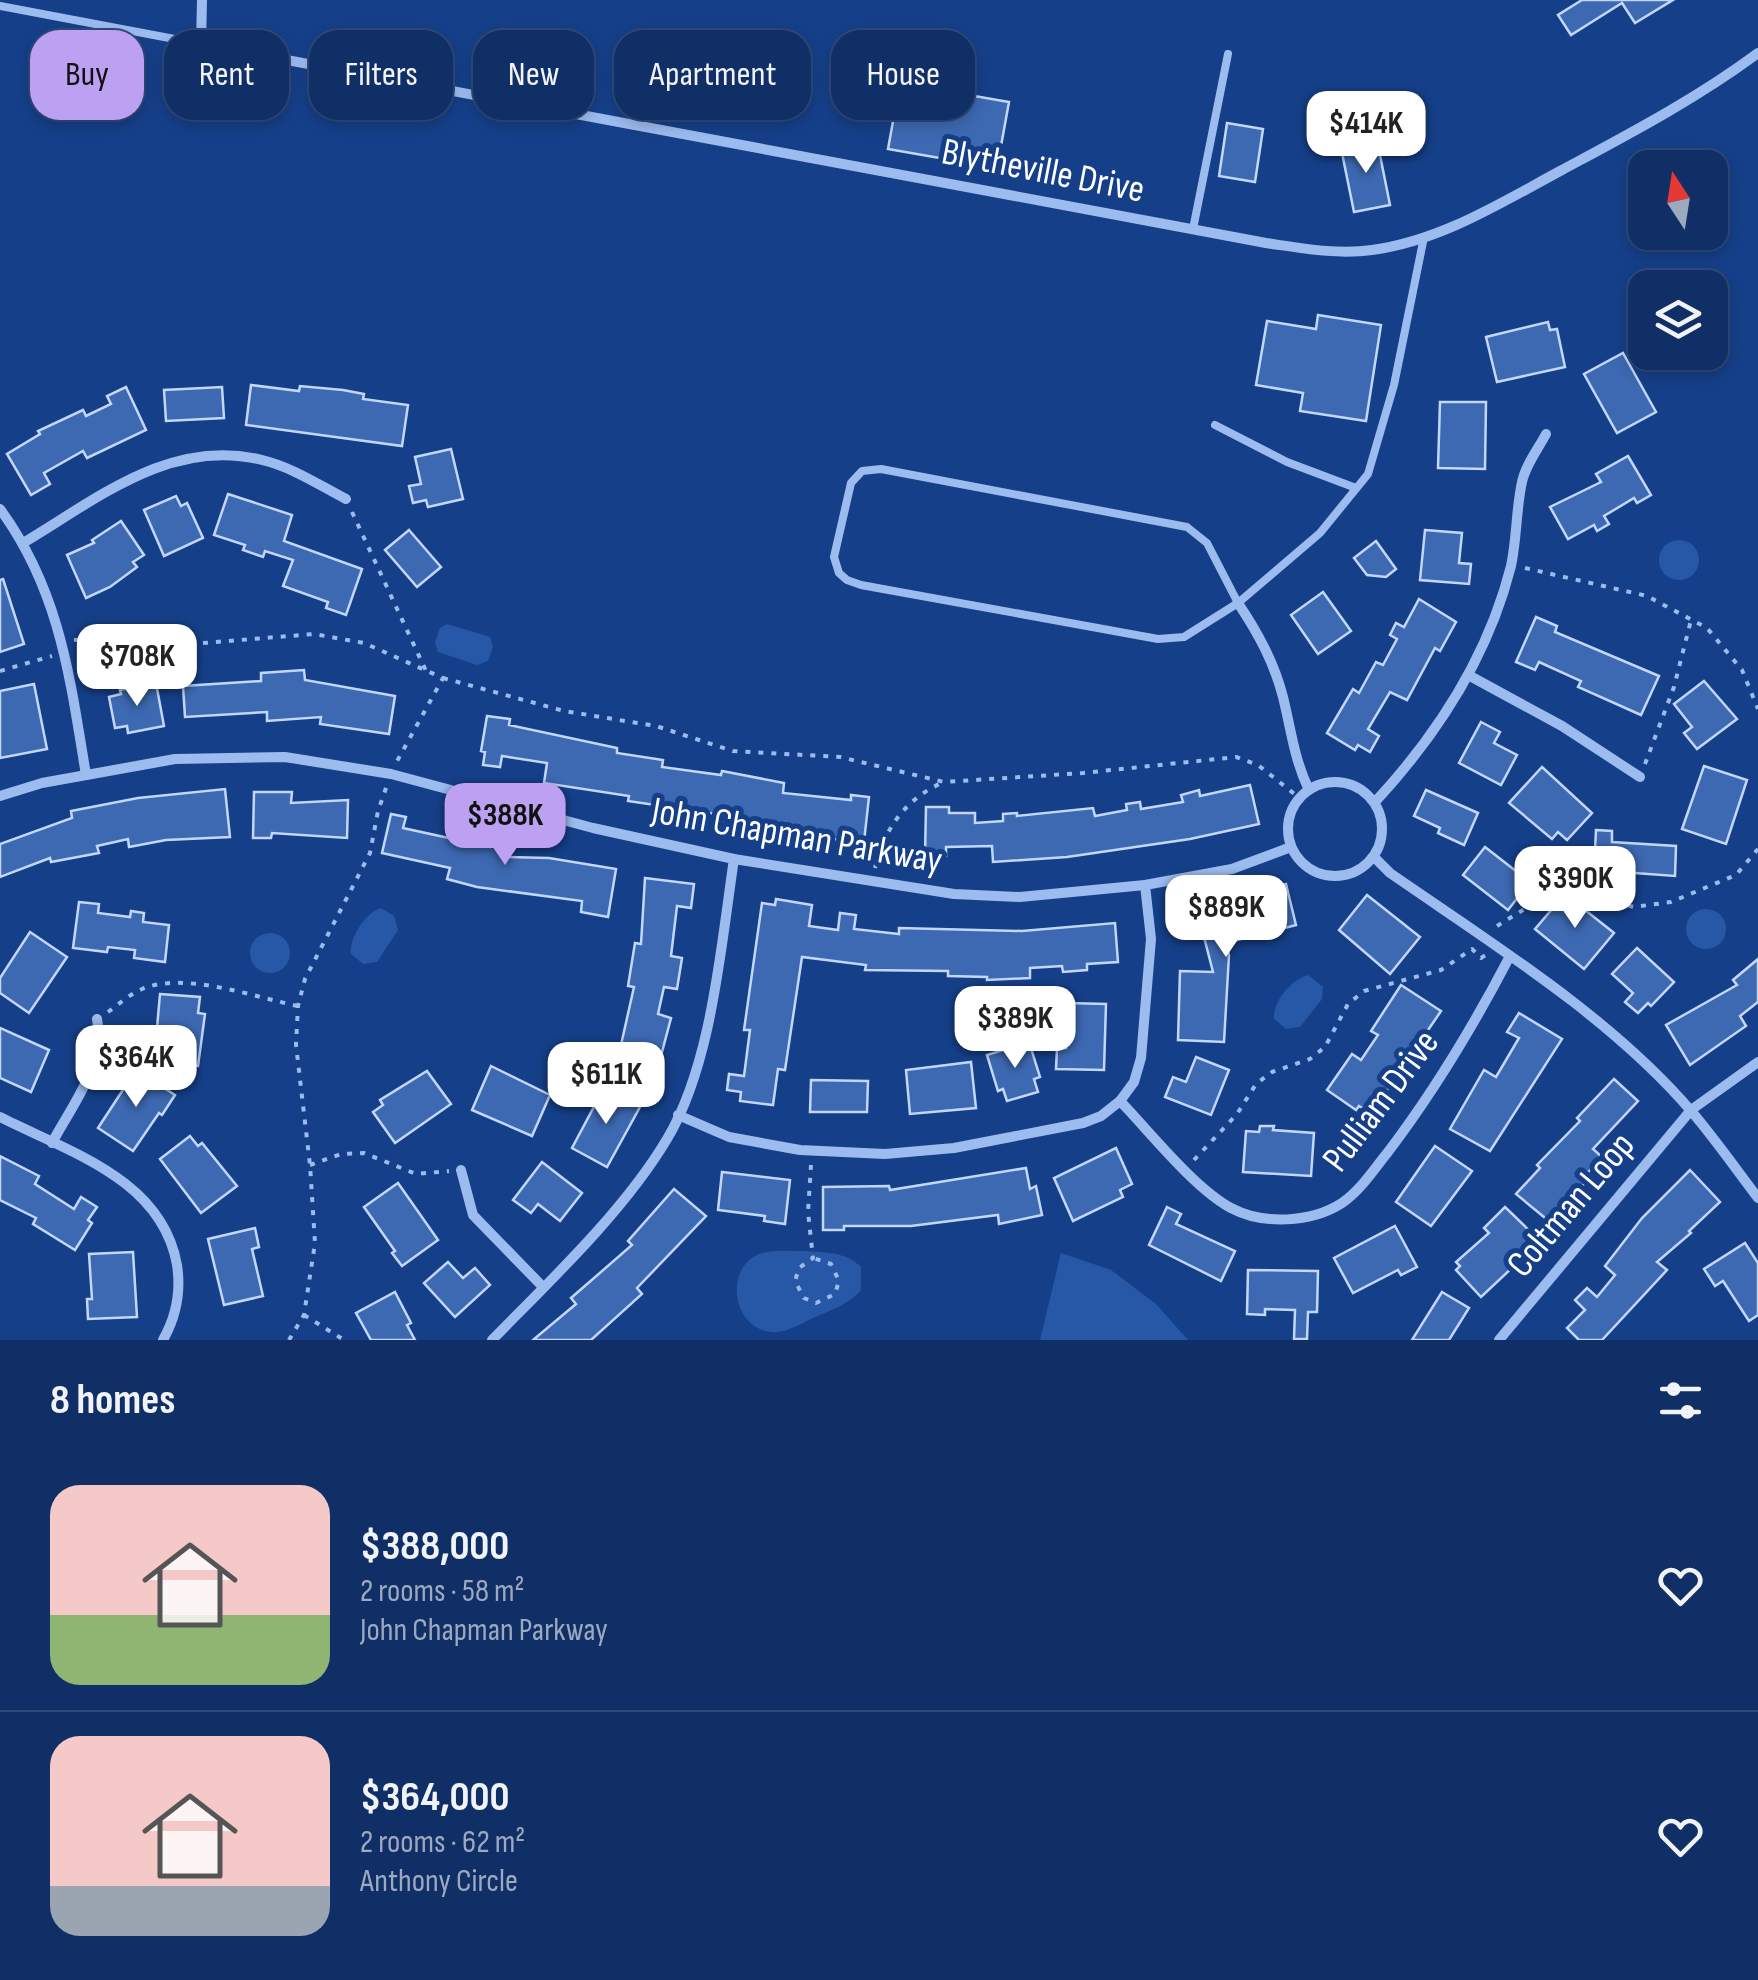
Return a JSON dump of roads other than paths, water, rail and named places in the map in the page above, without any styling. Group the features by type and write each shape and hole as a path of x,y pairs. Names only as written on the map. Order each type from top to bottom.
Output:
{"street":[{"path":"201,30 202,0"},
{"name":"Blytheville Drive","path":"289,61 1192,230 1329,252 1372,250 1424,237 1473,218 1676,109 1758,53"},
{"path":"1375,802 1422,749 1470,676 1496,616 1511,564 1522,480 1546,434"},
{"path":"23,543 146,469 176,458 225,454 261,459 290,469 346,499"},
{"path":"0,509 23,543 64,647 86,775"},
{"path":"1238,603 1263,641 1309,790"},
{"path":"1470,676 1562,726 1640,778"},
{"name":"John Chapman Parkway","path":"0,796 175,759 284,757 391,774 593,828 734,859 954,894 1020,897 1145,884 1232,869 1291,846"},
{"path":"1342,782 1358,787 1375,802 1382,818 1382,834 1374,856 1350,874 1330,876 1314,872 1291,846 1288,820 1299,798 1309,790 1324,783 1342,782"},
{"path":"1374,856 1390,873 1567,998 1690,1110 1758,1198"},
{"path":"492,1340 604,1223 668,1138 693,1079 715,988 734,859"},
{"path":"678,1115 729,1137 813,1151 884,1154 954,1148 1083,1124 1101,1116 1120,1101 1134,1082 1142,1058 1151,939 1145,884"},
{"name":"Pulliam Drive","path":"1120,1101 1210,1193 1232,1208 1258,1218 1286,1220 1315,1214 1341,1203 1363,1183 1424,1105 1476,1022 1510,956"},
{"path":"52,1143 98,1058 98,1020"},
{"name":"Coltman Loop","path":"1499,1340 1690,1110 1758,1062"},
{"path":"0,1117 114,1174 160,1216 174,1246 179,1277 176,1309 163,1340"},
{"path":"461,1170 473,1215 543,1287"}],"lane":[{"path":"0,6 164,37"},
{"path":"1192,230 1228,54"},
{"path":"1238,603 1207,542 1187,526 881,469 862,471 851,484 834,558 839,574 861,584 1158,639 1184,636 1238,603 1320,532 1368,474 1394,385 1424,237"},
{"path":"1215,426 1287,462 1356,488"}]}
